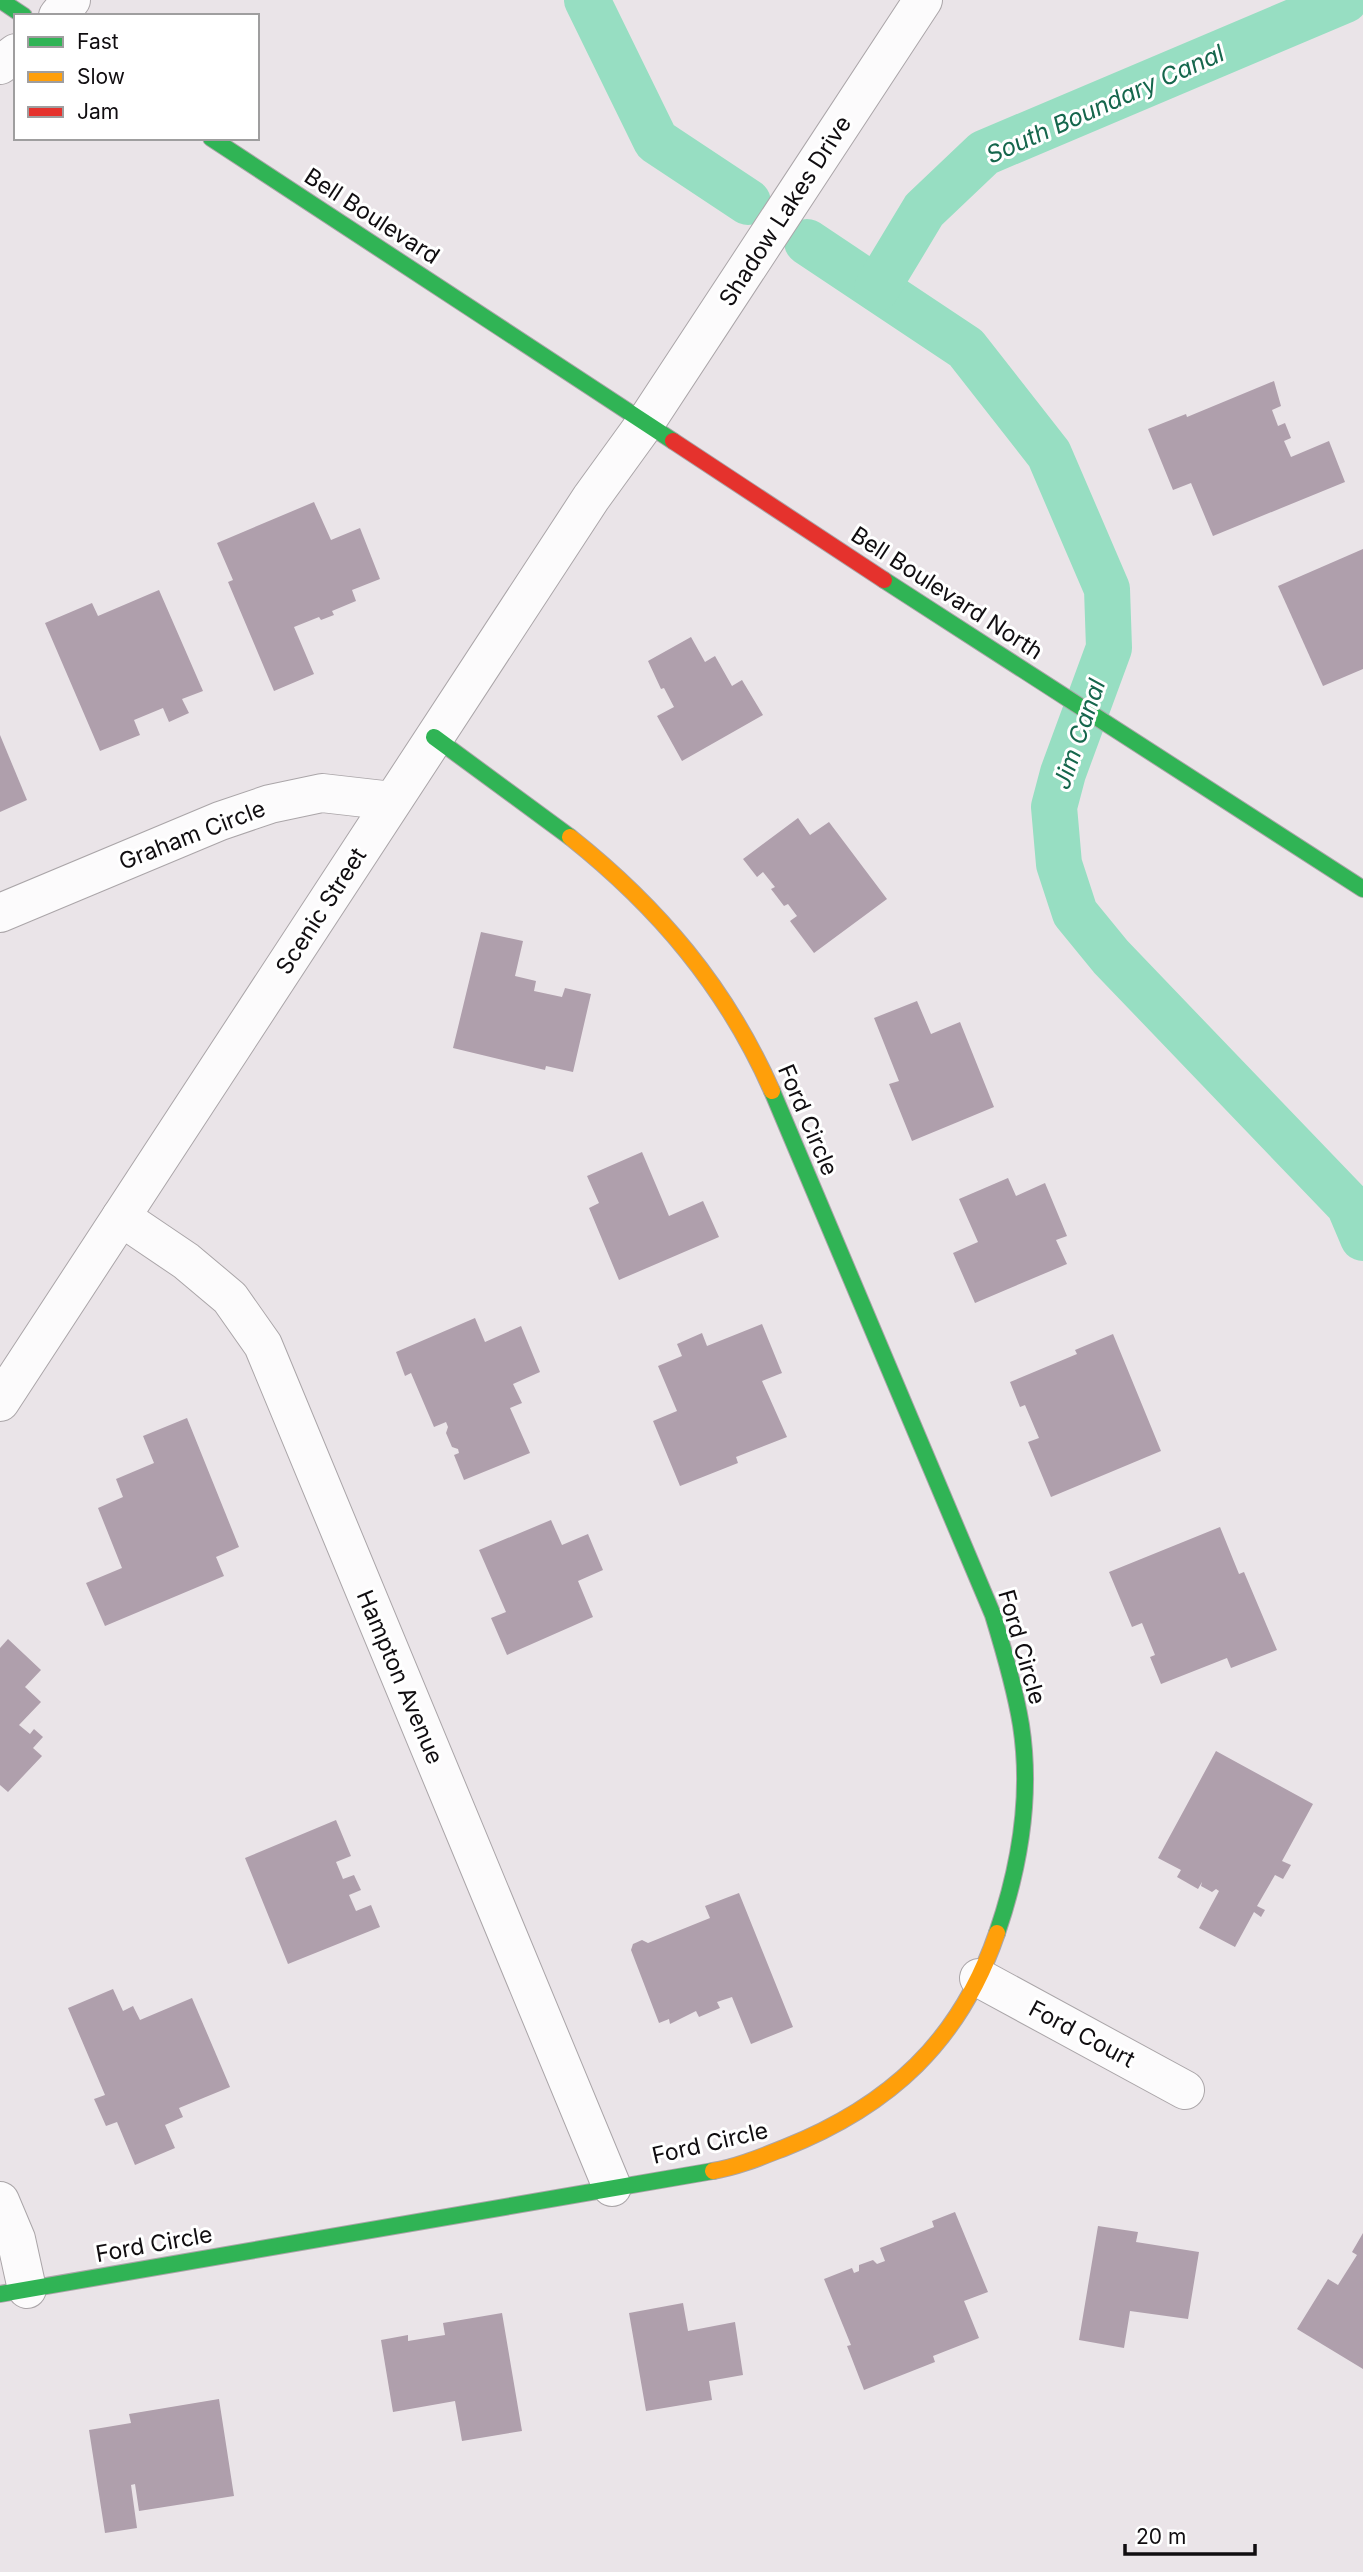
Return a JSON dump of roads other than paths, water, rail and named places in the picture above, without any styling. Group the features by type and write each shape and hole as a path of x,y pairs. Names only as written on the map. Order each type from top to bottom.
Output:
{"street":[{"path":"0,0 21,14"},
{"path":"60,14 71,0"},
{"name":"Shadow Lakes Drive","path":"646,422 923,0"},
{"name":"Bell Boulevard","path":"214,140 508,332"},
{"name":"Bell Boulevard North","path":"508,332 1029,675 1363,888"},
{"name":"Scenic Street","path":"0,1402 591,498 646,422"},
{"name":"Ford Circle","path":"13,2291 723,2169 773,2154 862,2109 909,2074 949,2030 979,1978 1005,1915 1016,1872 1025,1803 1023,1740 1012,1676 993,1615 770,1087 745,1036 716,988 680,940 638,895 592,855 434,737"},
{"name":"Graham Circle","path":"0,914 220,821 270,804 322,793 393,801"},
{"name":"Hampton Avenue","path":"121,1217 186,1261 230,1298 263,1345 612,2187"},
{"name":"Ford Court","path":"979,1978 1185,2090"},
{"path":"0,2201 16,2239 13,2291"}],"waterway":[{"path":"587,0 656,141 748,202"},
{"name":"South Boundary Canal","path":"877,288 924,210 984,153 1345,0"},
{"name":"Jim Canal","path":"807,242 966,348 1049,454 1107,589 1109,648 1063,773 1054,807 1059,864 1075,913 1111,957 1349,1205 1363,1238"}]}
